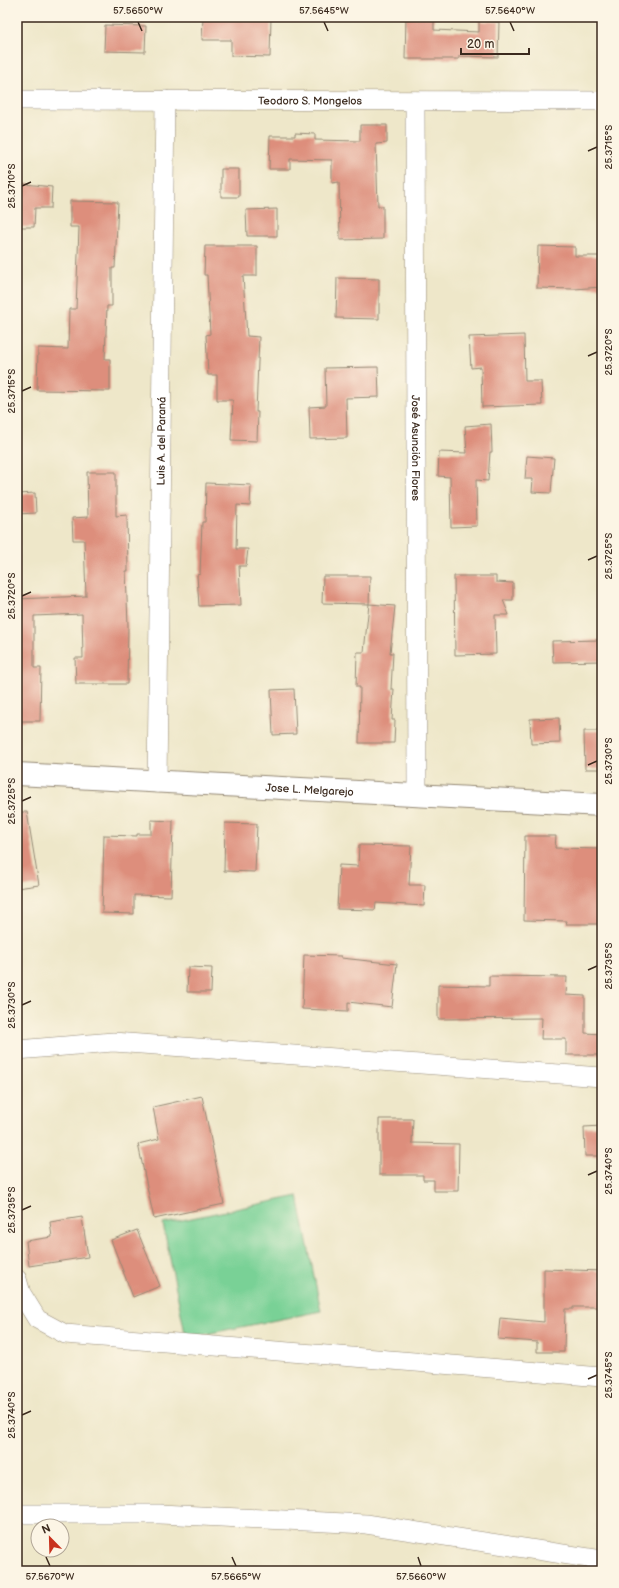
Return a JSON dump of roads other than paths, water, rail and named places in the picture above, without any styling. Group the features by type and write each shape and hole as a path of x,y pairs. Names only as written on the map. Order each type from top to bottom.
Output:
{"street":[{"name":"Teodoro S. Mongelos","path":"17,100 602,101"},
{"name":"Luis A. del Paraná","path":"158,783 165,100"},
{"name":"José Asunción Flores","path":"415,101 417,795"},
{"name":"Jose L. Melgarejo","path":"17,774 158,783 602,805"},
{"path":"17,1050 113,1042 602,1076"},
{"path":"17,1279 21,1293 36,1319 65,1334 602,1377"},
{"path":"17,1514 160,1514 366,1524 602,1560"}]}
